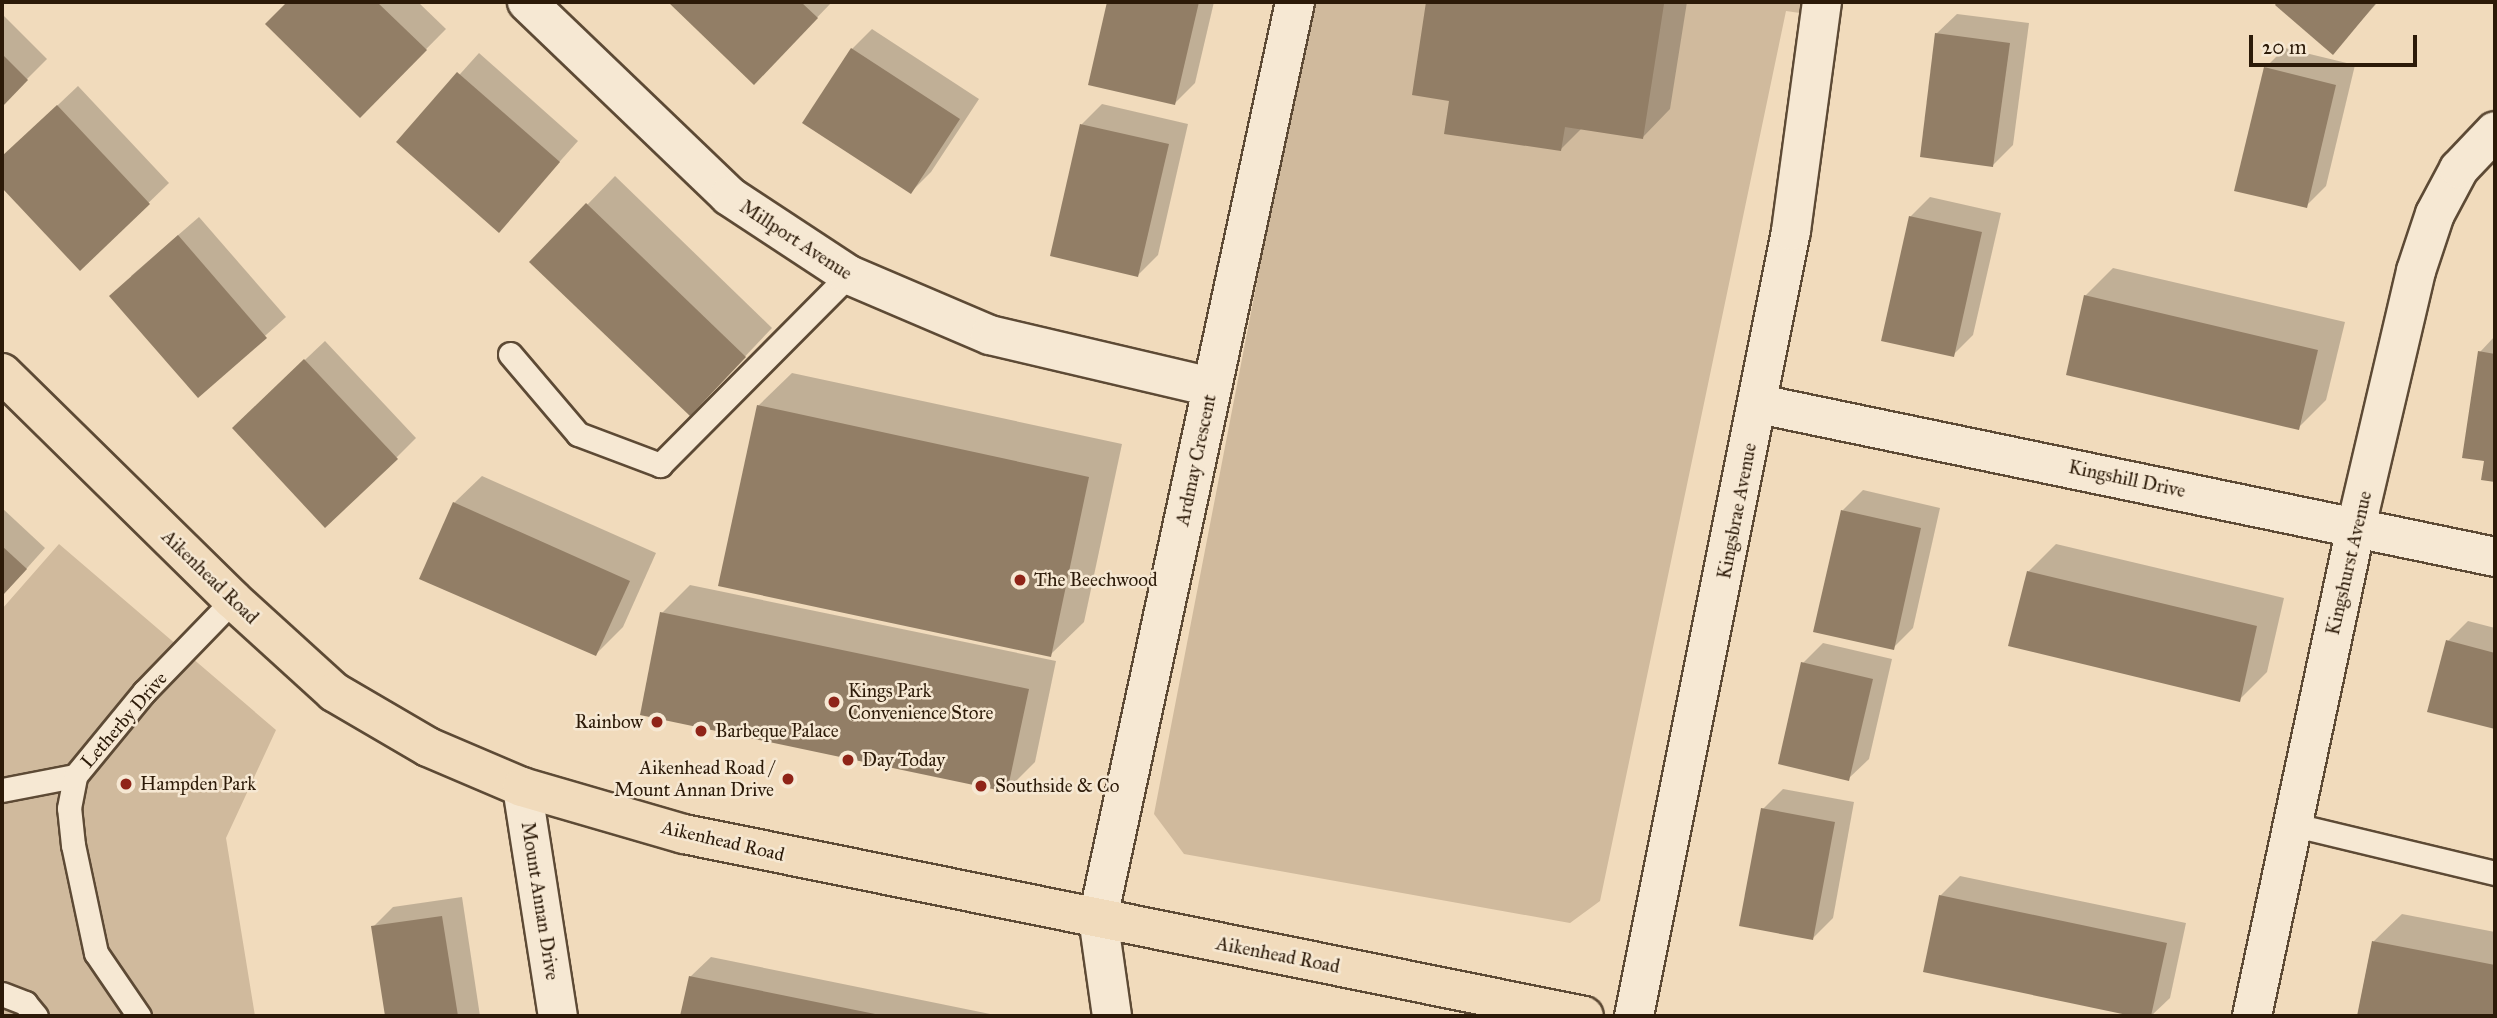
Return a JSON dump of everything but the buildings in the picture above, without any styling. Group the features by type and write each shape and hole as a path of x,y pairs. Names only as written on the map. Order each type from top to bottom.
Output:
{"main road":[{"name":"Aikenhead Road","path":"2,373 233,600 334,692 428,747 522,787 684,834 1584,1016"}],"street":[{"name":"Millport Avenue","path":"527,2 729,196 849,275 990,335 1212,387"},
{"name":"Ardmay Crescent","path":"1098,918 1296,2"},
{"name":"Kingsbrae Avenue","path":"1634,1016 1759,404 1791,231 1822,2"},
{"name":"Kingshurst Avenue","path":"2252,1016 2356,527 2416,271 2435,214 2459,169 2495,131"},
{"name":"Kingshill Drive","path":"1759,404 2495,557"},
{"name":"Mount Annan Drive","path":"522,787 558,1016"},
{"path":"1098,918 1112,1016"}],"lane":[{"path":"510,354 578,434 660,465 849,275"},
{"name":"Letherby Drive","path":"139,1016 96,953 73,845 69,808 75,776 144,692 233,600"},
{"path":"2,790 75,776"},
{"path":"2291,824 2495,873"},
{"path":"2,994 25,1003 36,1016"}],"shaded area":[{"path":"1311,2 1808,2 1807,14 1786,11 1600,901 1570,923 1184,854 1154,814"},
{"name":"Hampden Park","path":"59,544 276,730 226,838 255,1016 2,1016 2,609"}],"place":[{"name":"The Beechwood","path":"1020,580"},
{"name":"Kings Park Convenience Store","path":"834,702"},
{"name":"Rainbow","path":"657,722"},
{"name":"Barbeque Palace","path":"701,731"},
{"name":"Day Today","path":"848,760"},
{"name":"Aikenhead Road / Mount Annan Drive","path":"788,779"},
{"name":"Hampden Park","path":"126,784"},
{"name":"Southside & Co","path":"981,786"}]}
